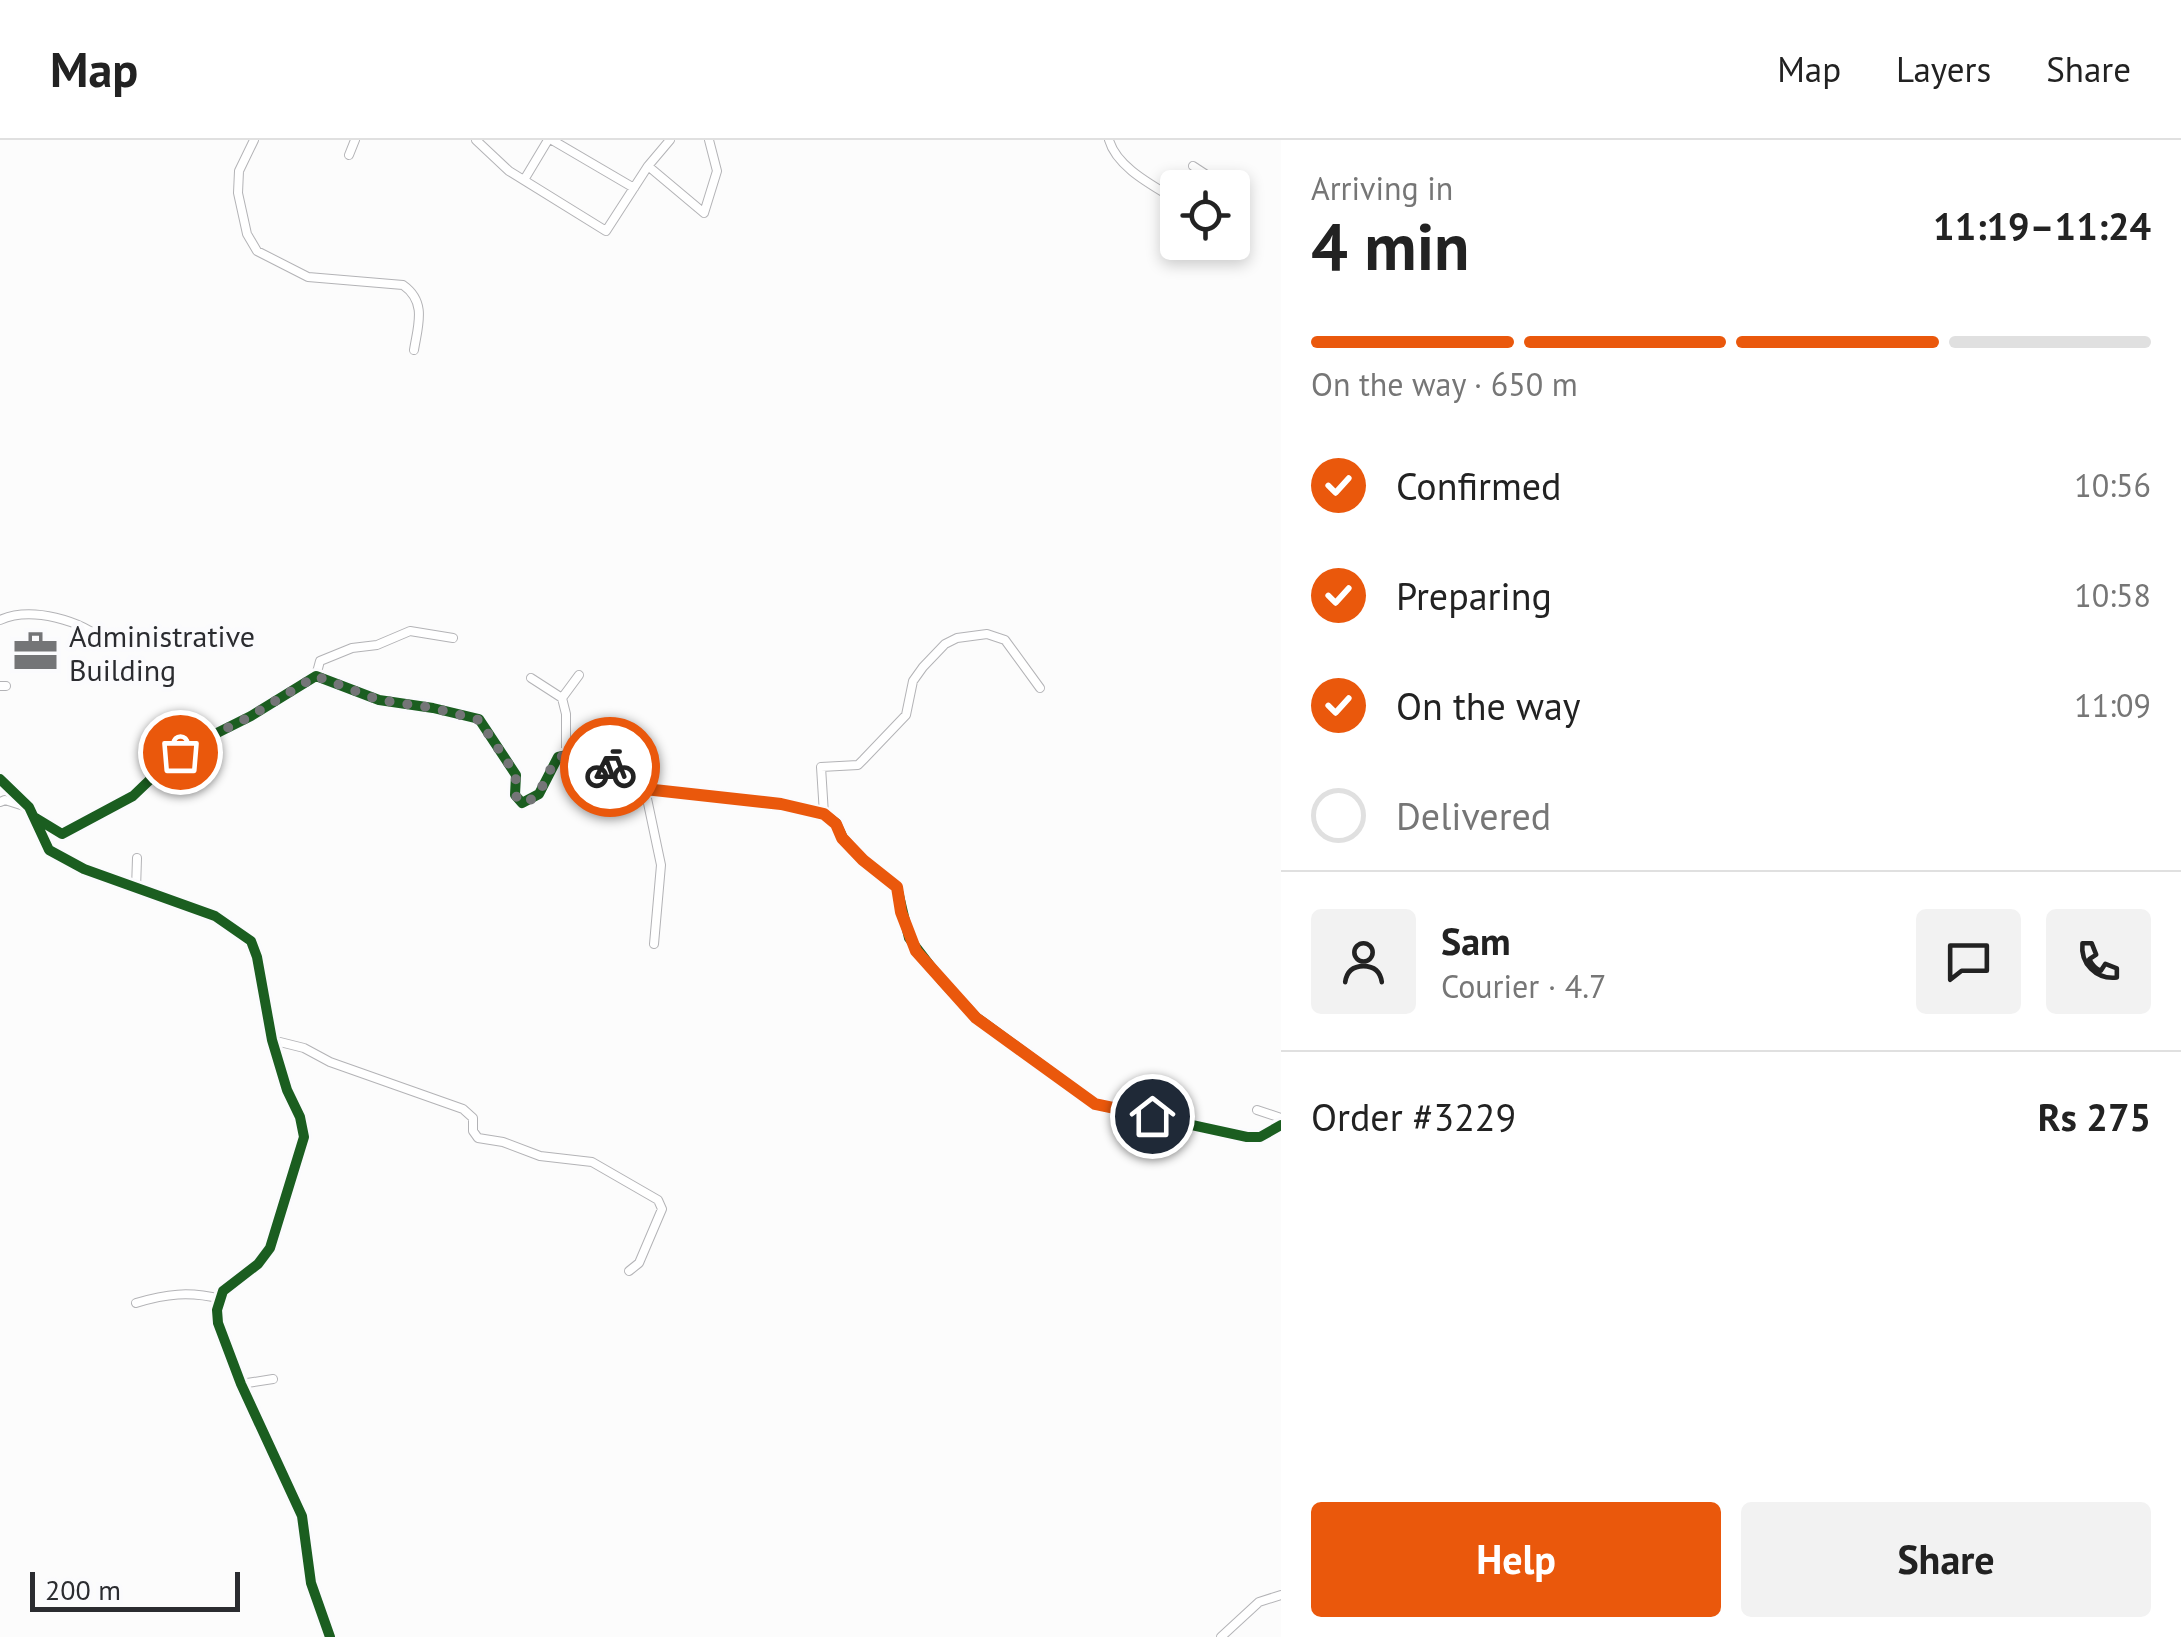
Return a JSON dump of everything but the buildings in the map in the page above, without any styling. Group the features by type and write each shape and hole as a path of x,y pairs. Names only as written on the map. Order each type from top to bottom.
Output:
{"street":[{"path":"254,140 240,171 238,194 247,234 258,251 308,277 403,285 413,292 421,310 414,350"},
{"path":"349,154 355,140"},
{"path":"476,140 524,180 606,231 648,166 670,140"},
{"path":"486,149 491,140"},
{"path":"524,180 550,140 634,188"},
{"path":"648,166 704,213 717,170 708,140"},
{"path":"1109,140 1112,153 1160,190"},
{"path":"1193,166 1199,170"},
{"path":"0,620 32,612 94,631 106,643"},
{"path":"34,817 62,834 133,796 180,752 251,716 316,676 320,661 410,631 453,638"},
{"path":"824,814 821,767 858,764 863,760 906,715 913,681 945,644 966,635 987,634 1005,640 1040,688"},
{"path":"562,698 579,675"},
{"path":"316,676 379,700 479,720 516,775 515,795 522,803 538,794 554,762 576,753 604,762 645,789 781,804 824,814 863,860 897,887 901,912 916,951 976,1018 1095,1104 1247,1138 1260,1136 1281,1122 1257,1110"},
{"path":"531,678 562,698 566,754"},
{"path":"0,779 30,807 49,850 84,869 214,916 251,942 258,957 272,1040 304,1136 270,1248 258,1264 222,1291 218,1323 240,1384 302,1516 311,1583 330,1637"},
{"path":"645,789 661,865 654,944"},
{"path":"0,802 30,807"},
{"path":"136,889 137,858"},
{"path":"272,1040 302,1047 330,1062 463,1110 473,1118 473,1131 478,1138 503,1142 540,1156 592,1162 658,1200 662,1209 640,1262 629,1271"},
{"path":"136,1303 166,1294 196,1293 220,1298"},
{"path":"240,1384 273,1379"},
{"path":"1220,1637 1259,1602 1281,1594"}],"cycle path":[{"path":"34,817 62,834 133,796 179,752 251,716 316,676 379,700 479,719 516,775 515,795 522,803 539,794 558,757 576,753 645,789 781,804 824,814 836,823 843,838 863,860 897,887 909,938 942,981 976,1017 1095,1104 1247,1137 1260,1137 1281,1125"},
{"path":"0,779 29,807 49,850 84,869 215,916 251,941 272,1040 304,1137 270,1248 258,1264 223,1291 218,1323 241,1384 302,1516 311,1583 330,1637"}],"way so far":[{"path":"180,752 251,716 316,676 379,700 479,720 516,775 515,795 522,803 538,794 558,757 576,753 610,767"}],"place":[{"name":"Administrative Building","path":"36,652"}],"route":[{"path":"610,767 645,789 710,794 824,814 863,860 897,887 901,912 916,951 976,1018 1095,1104 1152,1116"}]}
